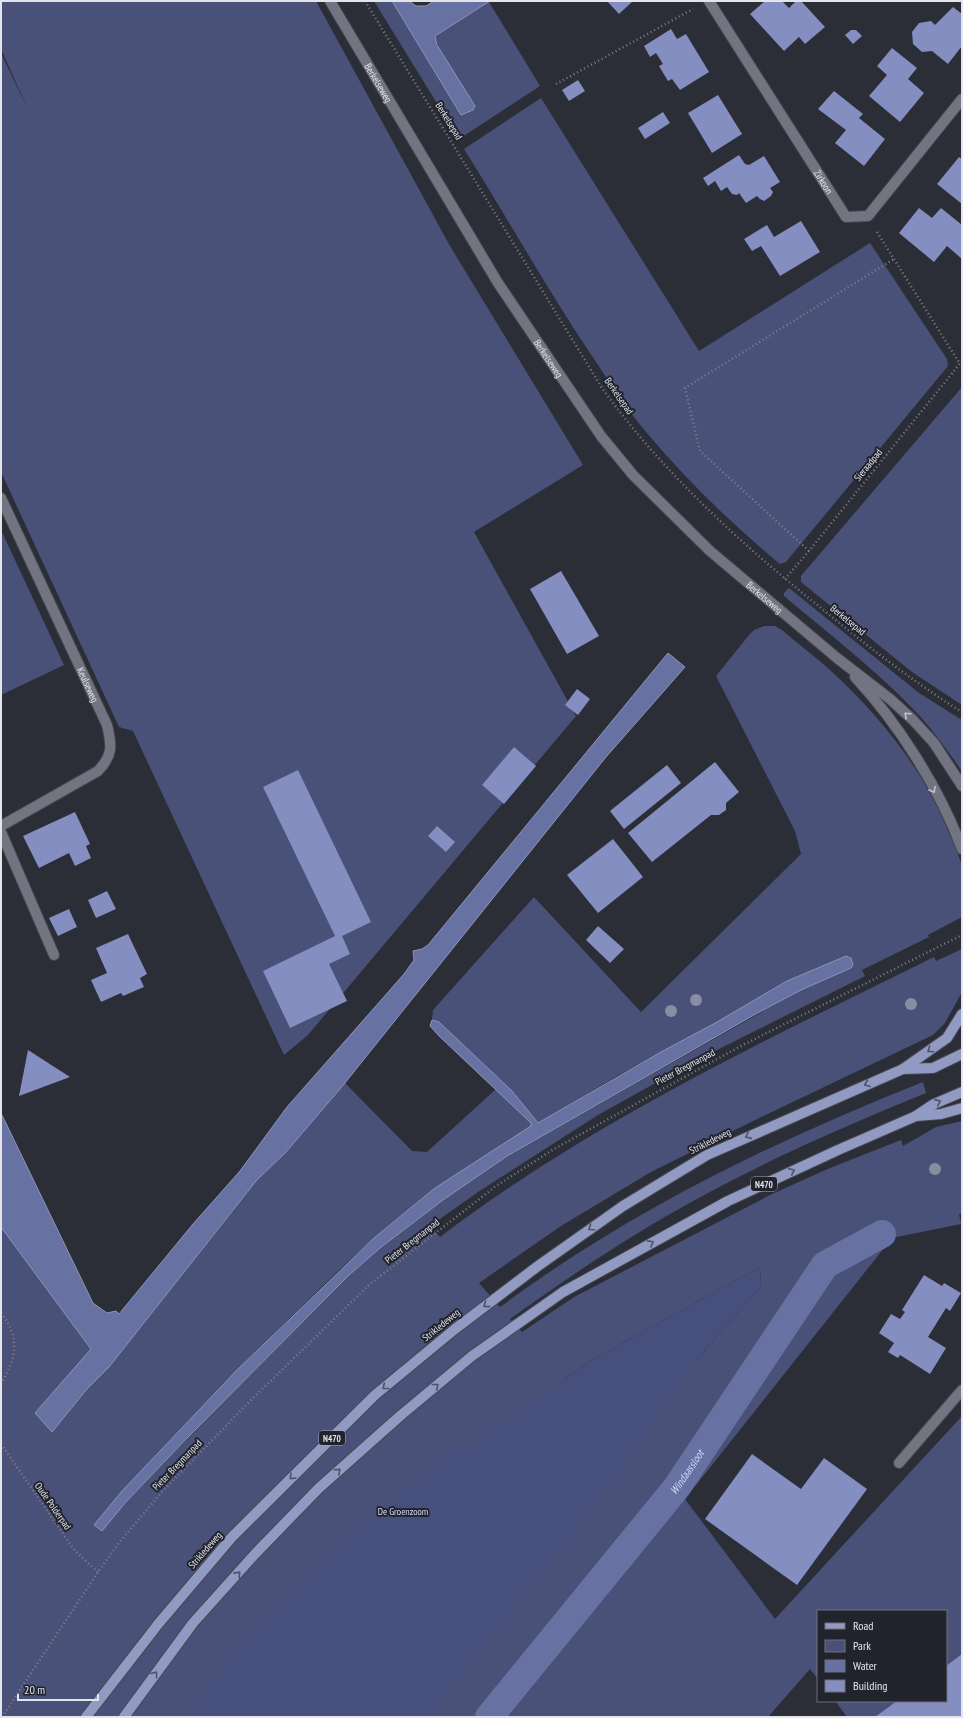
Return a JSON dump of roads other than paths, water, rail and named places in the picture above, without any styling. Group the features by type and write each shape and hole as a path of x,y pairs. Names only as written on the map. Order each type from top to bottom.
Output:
{"main road":[{"name":"Strikledeweg","path":"86,1717 159,1623 232,1537 374,1395 455,1329 538,1266 623,1206 707,1155 902,1069 943,1041 955,1028 962,1014"},
{"name":"Strikledeweg","path":"902,1069 933,1068 962,1054"},
{"name":"N470","path":"124,1717 194,1623 255,1554 319,1488 400,1416 472,1356 563,1292 728,1201 916,1116 934,1104 962,1092"},
{"name":"N470","path":"916,1116 941,1114 962,1108"}],"street":[{"name":"Berkelseweg","path":"330,1 498,283 601,436 633,475 710,551 837,658 890,699 912,720 934,743 962,786"},
{"name":"Zirkoon","path":"709,1 846,217 868,216 962,99"},
{"name":"Keulseweg","path":"1,498 107,725 110,748 109,759 98,770 1,826"},
{"name":"Berkelseweg","path":"837,658 882,708 907,744 941,804 962,849"},
{"path":"1,832 54,955"},
{"path":"900,1463 962,1390"}],"water":[{"path":"392,1 409,1 416,6 426,6 434,1 490,1 435,36 437,45 475,106 473,110 461,115"},
{"path":"668,653 685,667 606,757 345,1083 286,1152 256,1181 109,1367 86,1390 52,1432 35,1413 91,1349 1,1227 1,1113 93,1303 107,1313 116,1311 119,1314 193,1224 240,1171 287,1107 404,974 414,960 413,951 422,949 428,945"},
{"path":"846,956 851,958 853,965 851,968 801,990 754,1015 507,1156 443,1200 380,1248 348,1276 189,1436 125,1503 102,1531 94,1525 122,1491 237,1370 374,1238 435,1188 531,1126 531,1123 439,1036 430,1026 432,1020 439,1022 512,1091 538,1123 787,981"}],"waterway":[{"name":"Windaassloot","path":"489,1717 677,1487 825,1265 882,1234"}],"park label":[{"name":"De Groenzoom","path":"403,1511"}]}
